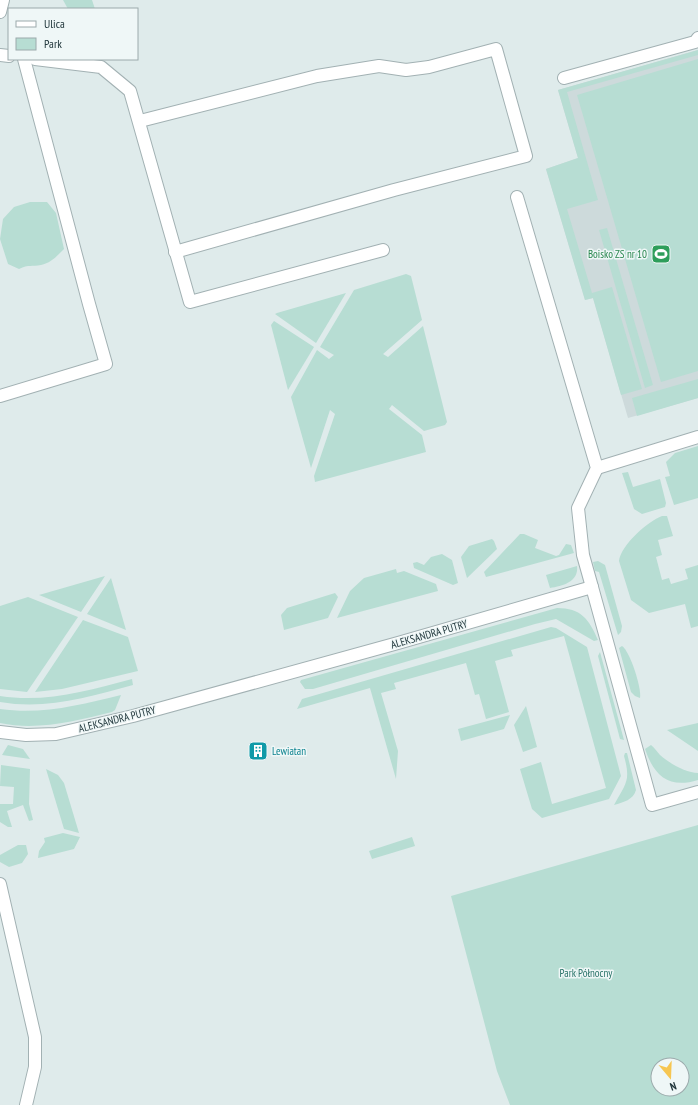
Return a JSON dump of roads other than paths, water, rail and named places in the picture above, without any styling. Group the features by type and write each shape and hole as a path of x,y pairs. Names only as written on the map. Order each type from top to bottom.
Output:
{"street":[{"path":"0,12 3,0"},
{"path":"564,78 694,42 698,38"},
{"path":"140,121 317,76 379,66 406,70 429,67 496,49 526,156 394,190 175,252"},
{"path":"0,396 106,364 24,60"},
{"path":"43,60 100,67 130,91 140,121 190,302 383,250"},
{"path":"518,197 597,468 578,508 583,555 652,805 698,792"},
{"path":"597,468 698,437"},
{"name":"ALEKSANDRA PUTRY","path":"0,732 26,735 56,734 133,716 398,643 592,587"},
{"path":"0,884 35,1037 35,1066 26,1105"}],"place":[{"name":"Boisko ZS nr 10","path":"661,254"},
{"name":"Lewiatan","path":"258,751"}],"park label":[{"name":"Park Północny","path":"586,973"}]}
